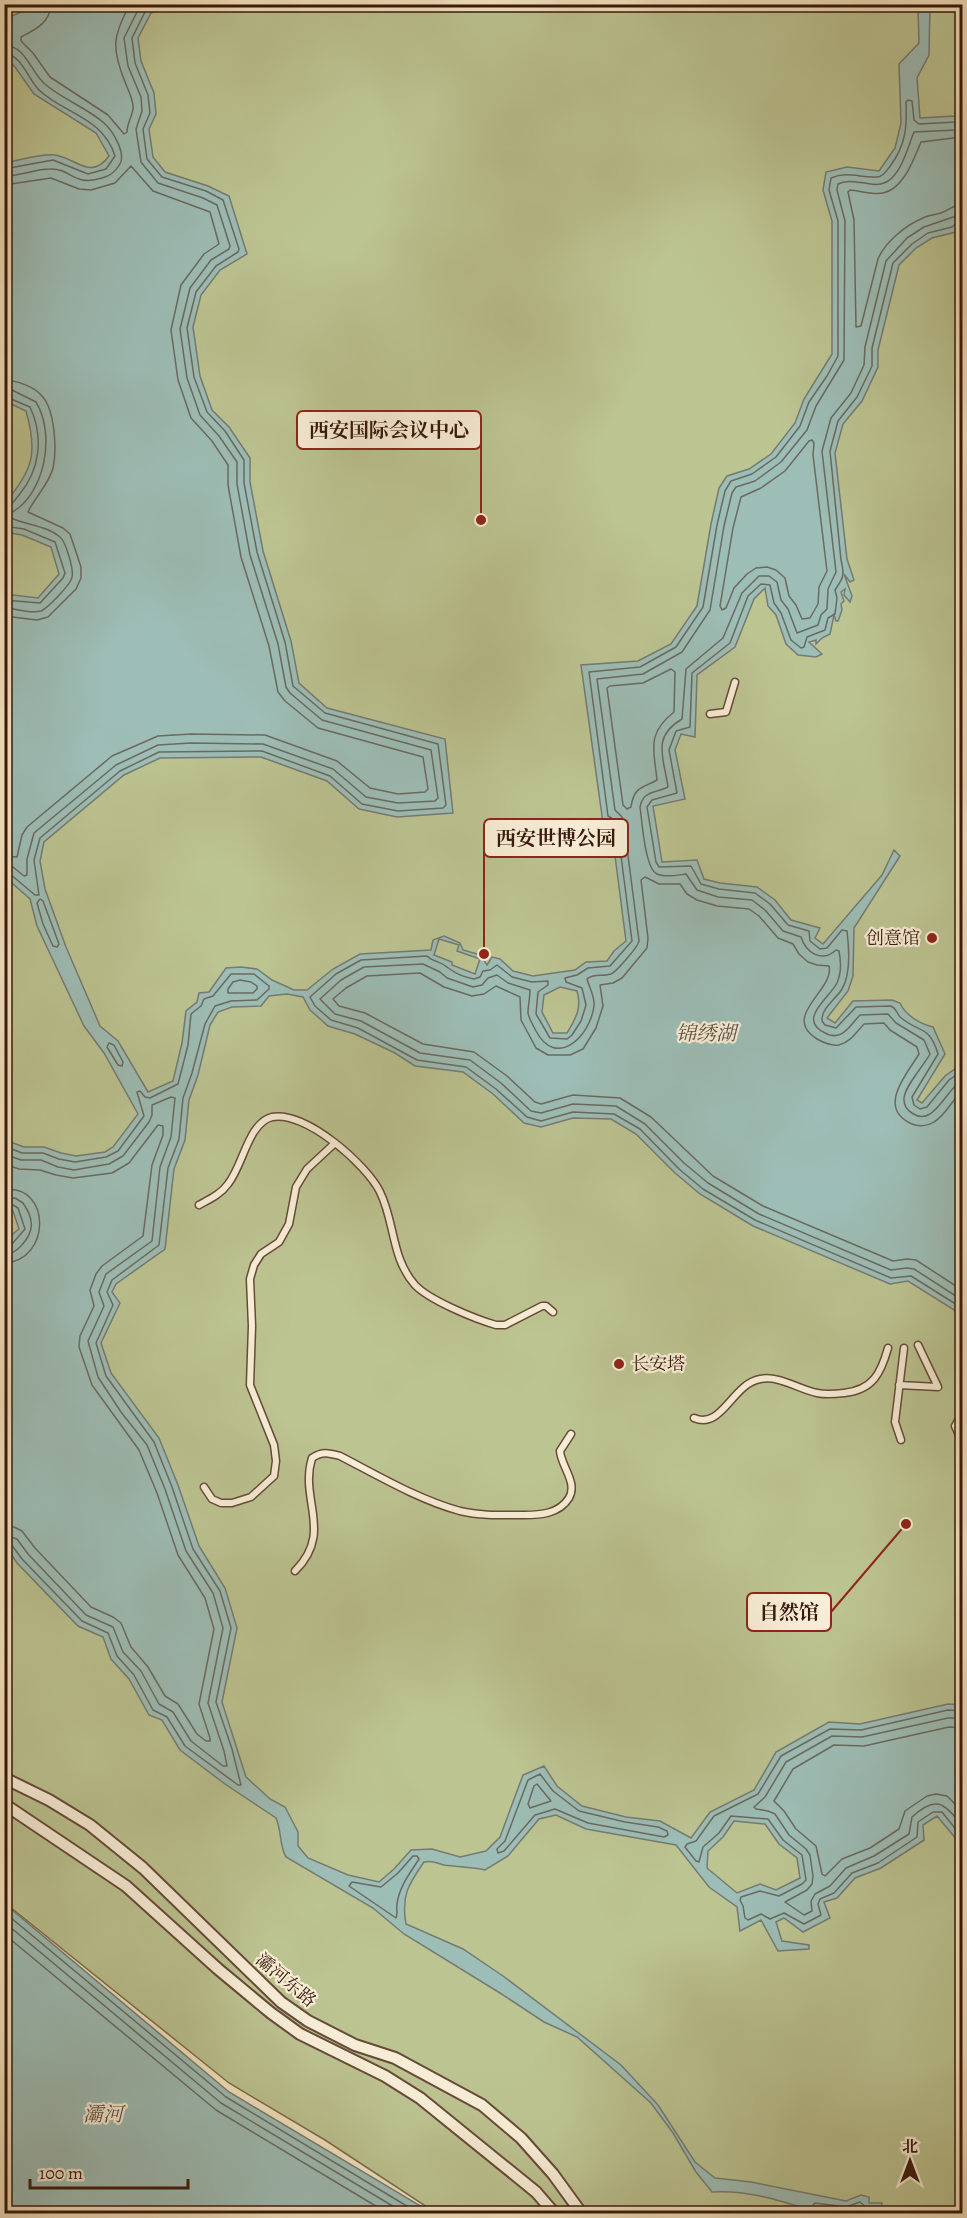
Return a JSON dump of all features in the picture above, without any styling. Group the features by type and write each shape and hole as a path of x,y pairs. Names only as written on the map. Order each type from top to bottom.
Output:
{"street":[{"path":"710,714 726,712 735,682"},
{"path":"199,1205 215,1197 228,1184 238,1168 252,1134 259,1125 272,1117 296,1120 323,1133 374,1181 381,1194 395,1249 415,1285 427,1296 496,1325 505,1325 542,1306 546,1306 553,1312"},
{"path":"204,1487 212,1499 221,1503 232,1503 251,1497 274,1476 276,1461 274,1445 250,1385 252,1326 250,1279 261,1254 279,1242 289,1224 296,1187 307,1169 335,1143"},
{"path":"899,1385 938,1387 918,1345"},
{"path":"694,1418 701,1421 712,1419 744,1386 757,1379 778,1380 817,1393 855,1392 867,1387 875,1380 888,1348"},
{"path":"901,1440 895,1422 904,1348"},
{"path":"963,1414 955,1426 963,1441"},
{"path":"295,1571 307,1559 313,1541 315,1524 308,1482 312,1458 320,1453 340,1456 416,1494 460,1511 490,1515 542,1515 559,1508 569,1498 570,1480 560,1450 571,1434"},
{"name":"灞河东路","path":"4,1778 49,1800 90,1825 143,1868 281,2002 308,2021 343,2038 395,2058 482,2105 537,2156 582,2214"},
{"name":"灞河东路","path":"4,1804 126,1886 218,1969 300,2034 386,2076 420,2098 528,2185 555,2214"},
{"path":"339,2053 343,2038"}],"green space":[{"path":"4,5 962,5 962,2213 436,2213 325,2140 229,2083 5,1903"}],"water":[{"name":"锦绣湖","path":"30,5 168,5 151,13 138,38 141,61 154,93 156,114 149,129 153,157 165,172 208,186 229,196 247,254 220,270 201,295 193,327 200,376 212,410 229,427 250,458 250,482 263,551 291,641 299,683 327,708 445,739 453,813 397,817 359,809 327,781 261,757 160,758 124,775 44,842 40,861 45,889 66,947 100,1026 118,1041 148,1092 173,1081 182,1043 186,1011 197,1002 199,993 209,992 226,968 257,969 272,980 294,990 307,990 333,969 360,954 431,950 433,940 444,936 460,943 463,950 480,955 487,965 492,957 500,959 513,971 533,976 575,970 586,962 607,961 614,951 626,941 611,825 603,823 581,665 638,661 671,644 697,606 719,488 727,476 749,469 771,454 795,423 804,399 832,354 832,221 823,190 826,172 847,167 879,171 895,148 901,123 899,64 919,43 918,9 913,5 930,5 929,55 917,78 920,118 955,116 959,106 962,105 962,225 956,232 932,238 916,248 899,265 878,350 878,367 862,401 843,424 835,453 847,559 854,580 850,582 844,574 852,596 850,602 844,595 845,589 841,592 844,601 841,604 842,610 838,621 834,615 830,634 816,644 816,640 809,642 822,654 816,657 798,655 786,644 776,615 768,606 765,588 754,599 735,647 697,675 695,737 681,734 675,750 685,799 653,806 662,862 697,860 704,879 757,887 775,900 791,920 820,928 815,938 823,944 882,875 894,850 900,856 854,928 853,976 848,991 827,1018 835,1023 853,1001 892,1000 900,1003 905,1011 923,1024 933,1027 945,1054 917,1100 922,1103 945,1076 962,1064 962,1315 908,1281 890,1284 753,1226 700,1194 636,1134 611,1119 573,1118 541,1127 524,1123 493,1094 463,1072 415,1066 395,1053 355,1034 328,1026 310,1010 303,997 287,994 269,996 261,1006 232,1007 218,1012 210,1025 198,1075 189,1100 185,1140 174,1169 165,1249 116,1284 112,1292 120,1303 101,1343 111,1373 159,1438 199,1546 225,1588 237,1628 222,1702 246,1777 270,1799 285,1807 298,1832 298,1846 308,1858 348,1875 379,1882 411,1850 432,1849 460,1857 486,1851 500,1837 523,1775 544,1766 557,1786 582,1806 626,1817 660,1821 691,1838 710,1812 754,1790 776,1752 829,1722 860,1724 948,1704 962,1705 962,1846 937,1816 923,1825 924,1840 881,1868 855,1878 837,1898 824,1902 830,1918 803,1932 784,1918 776,1922 782,1941 809,1945 809,1949 778,1951 761,1920 740,1931 737,1907 709,1887 676,1845 586,1829 556,1815 539,1819 508,1856 485,1870 424,1862 410,1884 405,1898 406,1924 463,1949 503,1976 621,2065 658,2105 695,2162 715,2178 751,2182 846,2201 861,2195 869,2197 869,2203 882,2203 882,2210 895,2210 894,2213 811,2213 807,2209 760,2196 737,2192 712,2192 696,2172 673,2133 651,2103 577,2037 544,2022 404,1934 373,1908 286,1857 276,1818 180,1750 162,1720 149,1715 129,1679 111,1659 103,1637 78,1626 17,1563 5,1545 4,1241 19,1229 13,1211 5,1212 5,1140 24,1147 44,1147 76,1156 105,1152 113,1147 138,1114 104,1053 84,1026 37,926 30,899 5,877 5,594 38,598 59,574 51,547 22,535 5,532 5,503 22,481 27,470 32,450 32,438 26,411 5,401 5,164 32,157 55,155 83,166 96,167 109,156 96,133 34,94 5,57 5,19 26,10","holes":["439,939 459,945 457,951 480,959 475,974 434,955","560,987 577,991 579,1003 577,1013 567,1033 553,1033 542,1012 544,995","734,1821 765,1824 779,1844 797,1858 800,1878 776,1890 760,1884 737,1893 707,1868 708,1851 723,1837"]},
{"name":"灞河","path":"5,1904 229,2092 429,2213 5,2213"}],"place":[{"name":"西安国际会议中心","path":"481,520"},
{"name":"创意馆","path":"932,938"},
{"name":"西安世博公园","path":"484,954"},
{"name":"长安塔","path":"619,1364"},
{"name":"自然馆","path":"906,1524"}]}
